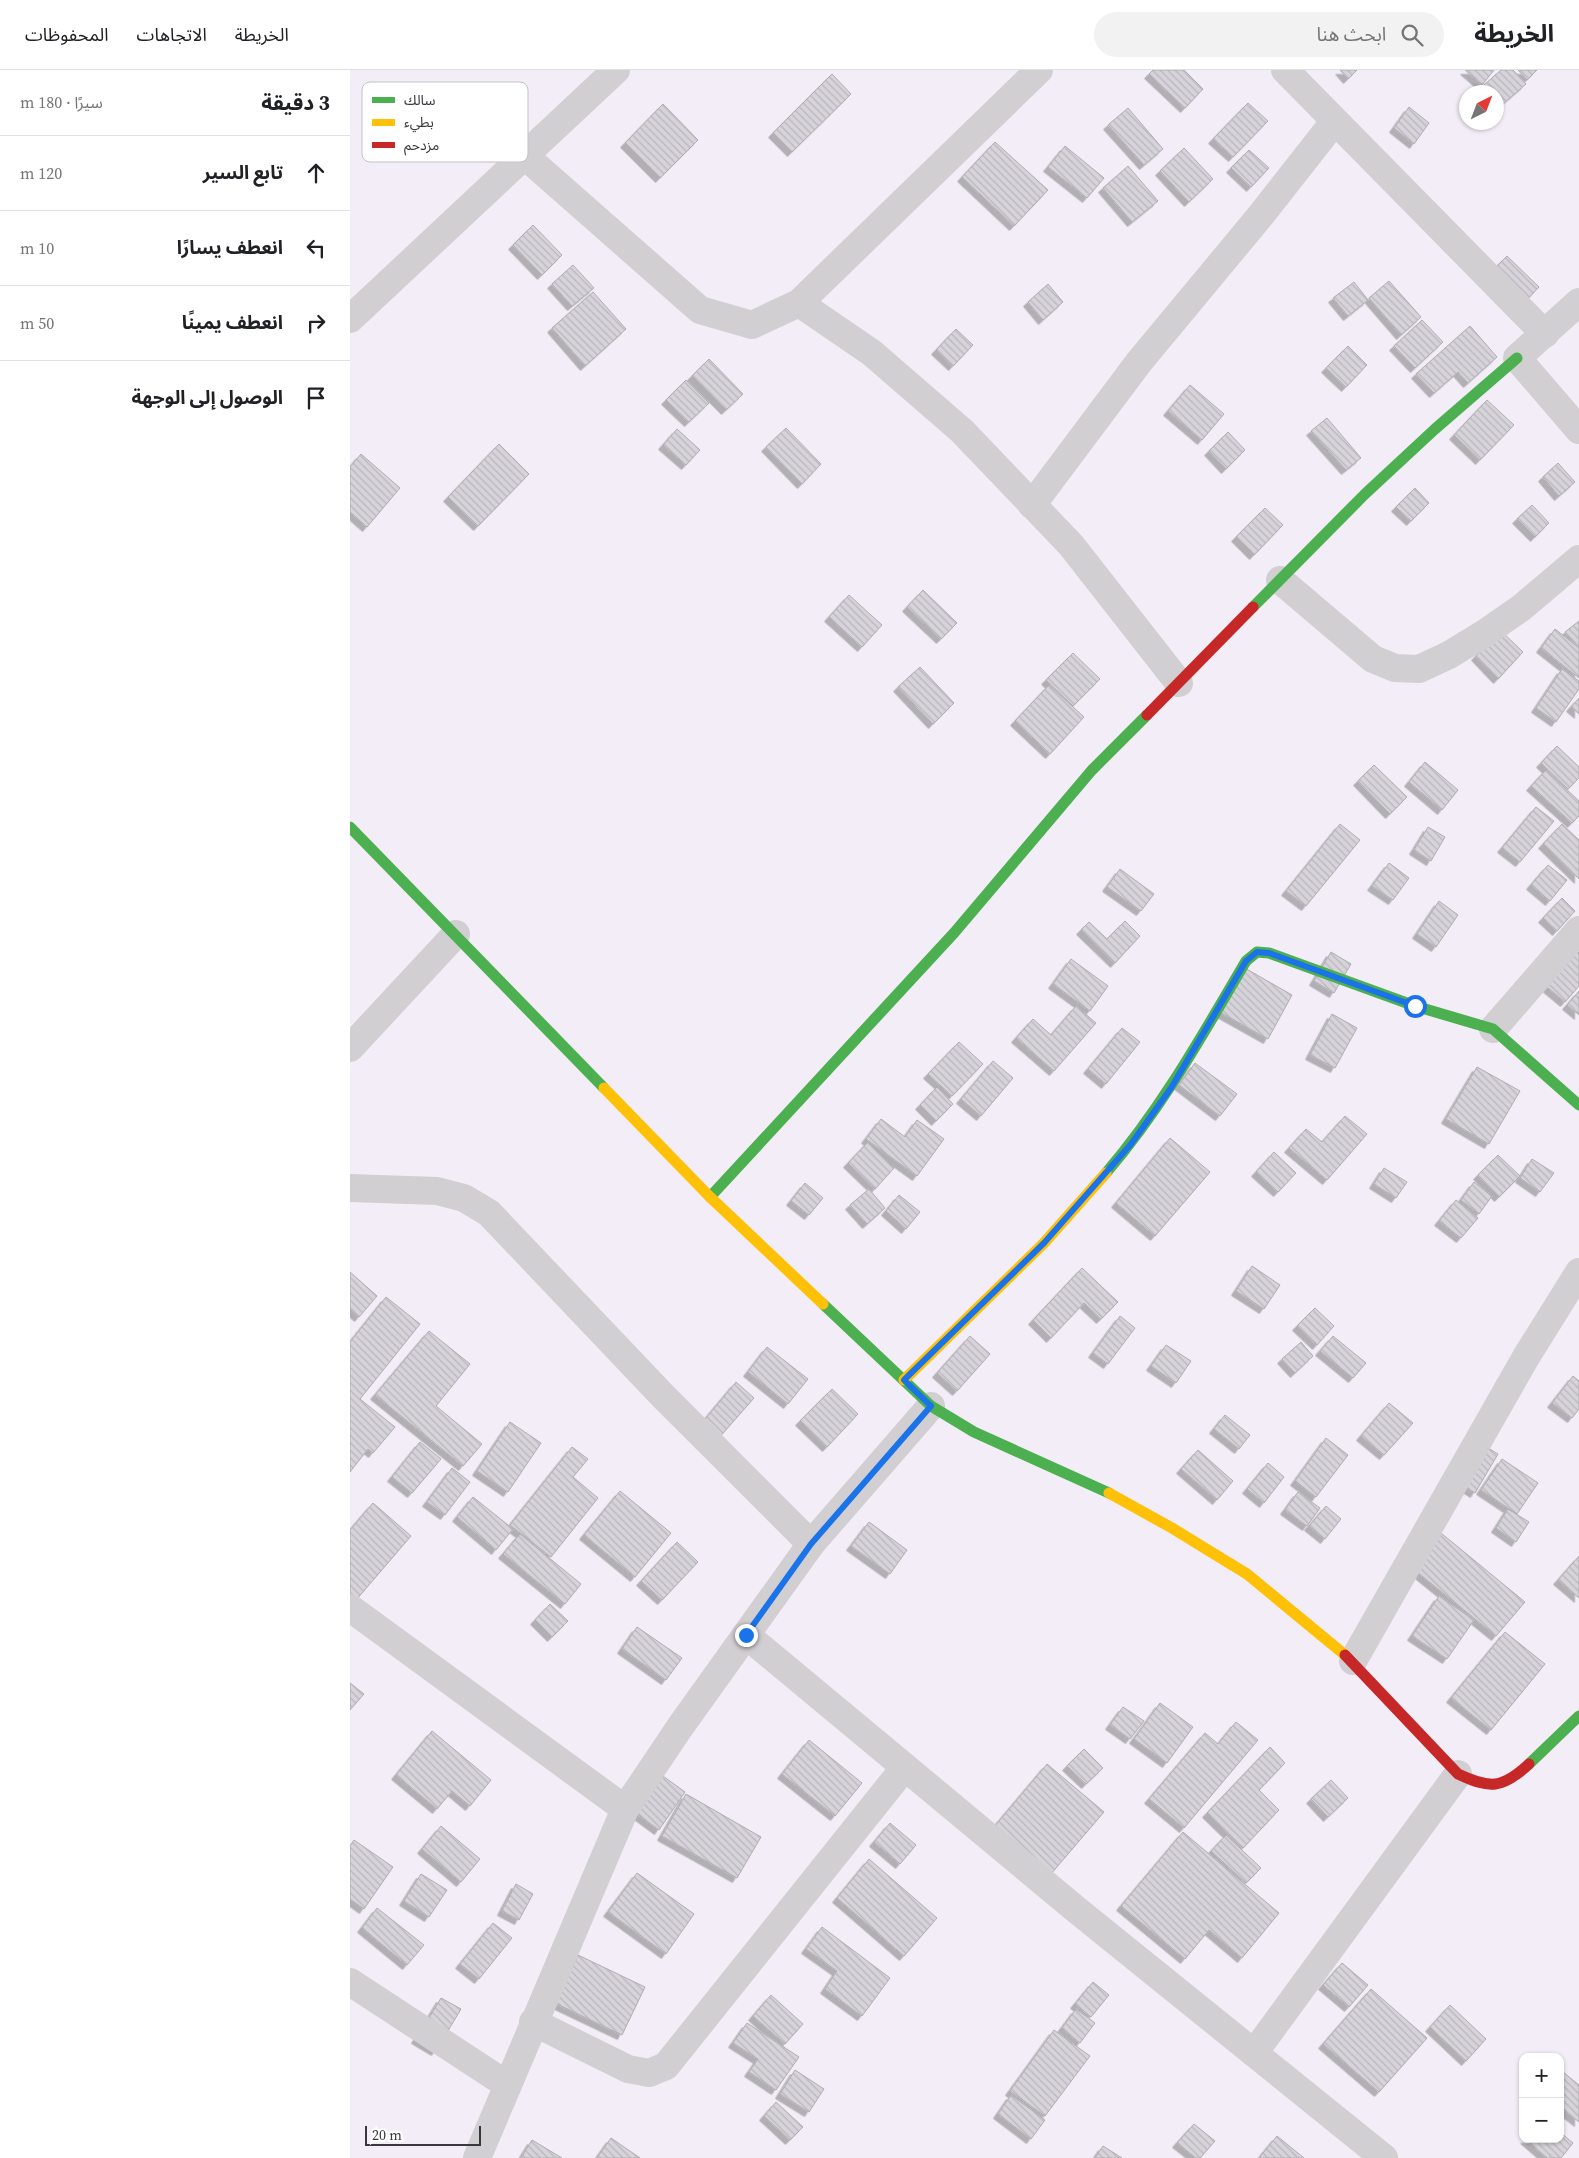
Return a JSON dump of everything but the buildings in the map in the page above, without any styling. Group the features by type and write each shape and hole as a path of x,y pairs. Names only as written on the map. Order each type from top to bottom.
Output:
{"street":[{"path":"528,153 616,70"},
{"path":"528,159 700,310 752,325 799,303 1039,70"},
{"path":"1285,70 1334,122 1546,334"},
{"path":"1032,505 1139,362 1261,215 1334,122"},
{"path":"350,319 519,162"},
{"path":"710,1197 954,933 1092,770 1379,481 1435,429 1546,334 1579,302"},
{"path":"799,303 872,353 962,431 1071,545 1178,683"},
{"path":"1517,358 1579,430"},
{"path":"1280,580 1373,659 1395,668 1419,669 1449,655 1486,633 1521,608 1579,559"},
{"path":"350,827 710,1197 931,1406 974,1432 1105,1491 1172,1528 1246,1574 1353,1661 1410,1725 1458,1774 1480,1784 1499,1786 1515,1777 1579,1716"},
{"path":"1494,1029 1579,930"},
{"path":"350,1048 456,934"},
{"path":"904,1380 1044,1243 1131,1144 1171,1088 1246,961 1257,952 1269,953 1415,1006 1494,1029 1579,1105"},
{"path":"350,1188 437,1191 464,1198 489,1213 662,1395 811,1544"},
{"path":"1353,1661 1526,1358 1579,1272"},
{"path":"477,2158 506,2084 625,1809 680,1727 811,1544 931,1406"},
{"path":"350,1608 625,1809"},
{"path":"746,1635 1078,1912 1384,2158"},
{"path":"533,2022 628,2069 649,2074 666,2066 905,1767"},
{"path":"1254,2053 1458,1774"},
{"path":"350,1982 506,2084"}],"traffic: fast":[{"path":"1253,607 1365,494 1435,429 1517,358"},
{"path":"710,1197 954,933 1092,770 1147,715"},
{"path":"350,827 604,1088"},
{"path":"1106,1173 1164,1097 1246,961 1257,952 1269,953 1415,1006 1493,1029 1579,1105"},
{"path":"823,1304 931,1406 974,1432 1109,1493"},
{"path":"1529,1764 1579,1716"}],"traffic: slow":[{"path":"604,1088 710,1197 823,1304"},
{"path":"904,1380 1044,1243 1106,1173"},
{"path":"1109,1493 1172,1528 1247,1574 1345,1655"}],"traffic: jam":[{"path":"1147,715 1253,607"},
{"path":"1345,1655 1458,1774 1479,1782 1495,1784 1511,1778 1529,1764"}],"route":[{"path":"746,1635 811,1544 931,1406 904,1380 1044,1243 1131,1144 1171,1088 1246,961 1257,952 1269,953 1415,1006"}]}
